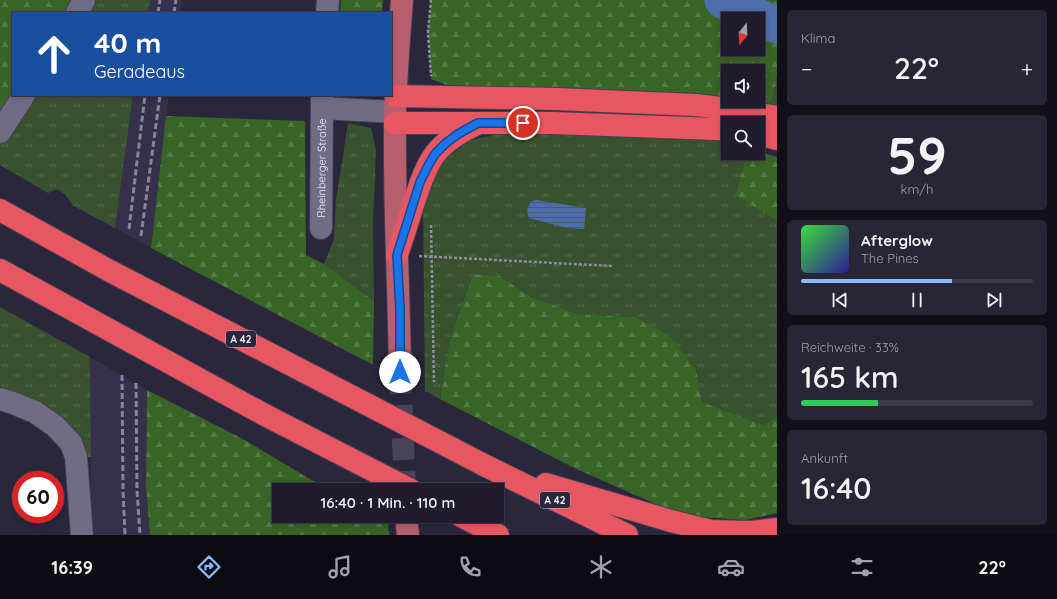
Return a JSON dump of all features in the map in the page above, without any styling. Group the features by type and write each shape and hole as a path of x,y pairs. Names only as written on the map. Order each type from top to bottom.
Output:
{"highway":[{"path":"395,110 430,96 696,105 738,110 777,117"},
{"path":"395,110 478,123 553,123 721,129"},
{"path":"397,255 420,182 435,154 458,134 478,123"},
{"path":"765,136 777,140"},
{"name":"A 42","path":"0,210 108,270 484,465 626,535"},
{"path":"0,270 263,414 397,483"},
{"path":"484,465 671,522 711,531 750,532 777,529"},
{"path":"475,523 498,535"}],"main road":[{"path":"400,372 400,309 397,255 395,110 402,0"}],"street":[{"path":"78,12 84,0"},
{"path":"327,12 328,0"},
{"path":"0,132 23,96"},
{"name":"Rheinberger Straße","path":"321,228 322,102 395,110"},
{"path":"0,399 13,402 35,412 55,426 71,444 76,457 82,535"}],"path":[{"path":"430,96 431,72 428,32 431,0"},
{"path":"431,221 434,382"},
{"path":"397,255 612,266"}],"shaded area":[{"path":"150,0 183,0 181,12 148,12"},
{"path":"133,96 169,96 151,248 115,228"},
{"path":"90,357 147,390 146,487 150,535 91,535"}],"green space":[{"path":"0,0 84,0 78,12 12,12 13,96 0,132"},
{"path":"84,0 150,0 148,12 78,12"},
{"path":"341,0 383,0 382,12 340,12"},
{"path":"431,0 777,0 777,76 771,104 765,103 765,64 721,64 721,97 447,85 431,79 428,32"},
{"path":"777,76 777,106 771,104"},
{"path":"23,96 133,96 115,228 72,205 66,195 57,189 48,193 0,165 0,132"},
{"path":"166,116 305,121 306,255 324,264 374,301 373,365 151,248"},
{"path":"348,123 371,128 376,150 373,224 374,301 324,264 334,239 336,200"},
{"path":"512,131 710,136 721,140 721,160 745,160 735,195 777,221 777,416 764,425 702,402 696,369 636,317 578,314 531,297 500,276 473,274 449,342 440,399 425,391 423,209 436,170 448,157 471,140"},
{"path":"765,153 777,157 777,221 735,195 745,160 765,160"},
{"path":"473,274 500,276 531,297 578,314 636,317 669,336 696,369 702,402 764,425 777,416 777,513 746,520 683,516 574,468 440,399 449,342"},
{"path":"0,307 90,357 91,457 76,457 71,443 0,399"},
{"path":"147,390 243,439 316,483 272,483 272,523 388,523 389,535 150,535 146,487"}],"water":[{"path":"536,200 586,208 584,229 567,228 529,218 528,207 531,202"}],"waterway":[{"path":"723,0 741,10 777,25"}],"tunnel":[{"path":"400,372 405,483"}],"railway":[{"path":"158,12 160,0"},
{"path":"174,12 176,0"},
{"path":"129,229 145,96"},
{"path":"141,236 160,96"},
{"path":"122,375 125,535"},
{"path":"136,383 137,490 140,535"}],"route":[{"path":"400,372 400,309 397,255 420,182 435,154 458,134 478,123 523,123"}]}
